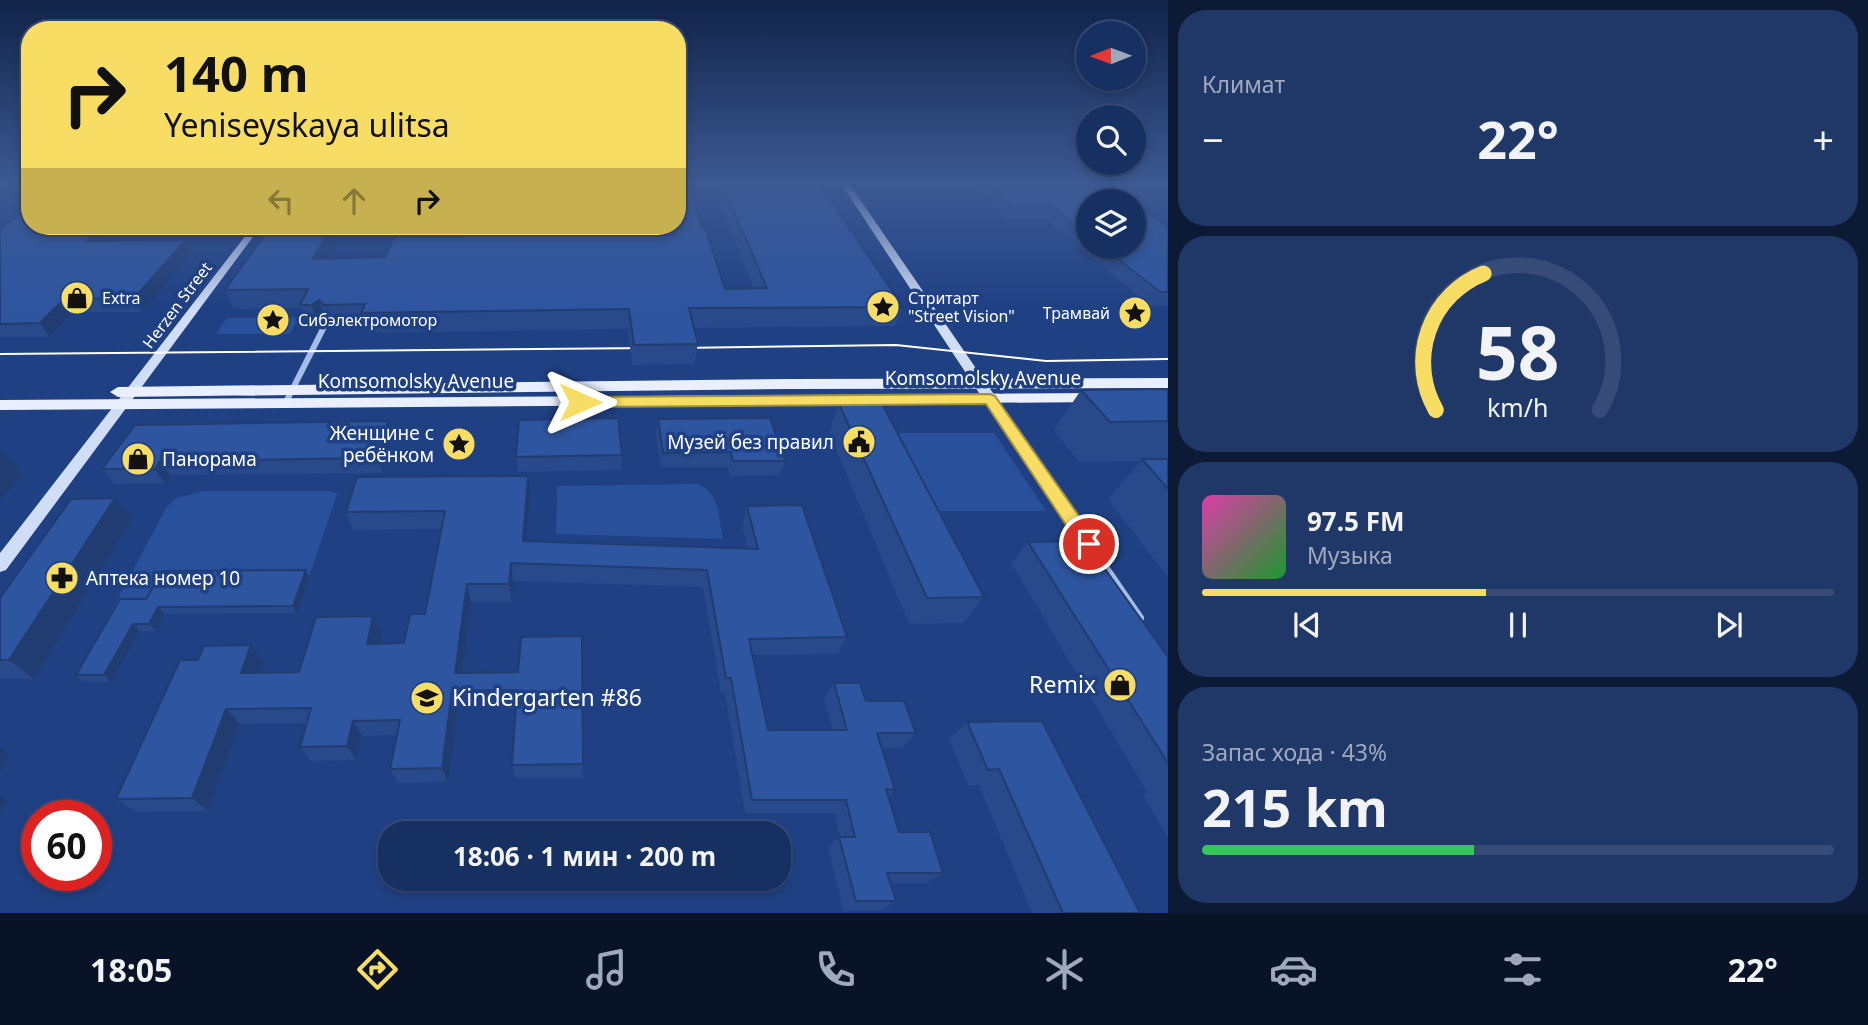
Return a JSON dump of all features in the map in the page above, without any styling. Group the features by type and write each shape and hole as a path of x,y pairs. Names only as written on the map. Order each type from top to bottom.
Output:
{"main road":[{"name":"Komsomolsky Avenue","path":"0,405 127,398 980,383 1168,383"},
{"name":"Komsomolsky Avenue","path":"0,393 127,398"},
{"name":"Komsomolsky Avenue","path":"290,396 990,399 1168,397"}],"street":[{"path":"873,225 1143,623"},
{"name":"Herzen Street","path":"0,565 250,235"},
{"path":"290,396 326,325"}],"shaded area":[{"path":"299,317 290,334 216,334 227,318"},
{"path":"884,433 994,433 1046,511 922,511"},
{"path":"697,484 710,492 714,499 723,539 556,534 557,486"},
{"path":"204,491 332,491 337,494 309,577 167,578 174,596 164,614 148,614 127,606 83,682 80,670 167,506 177,498"}],"building":[{"name":"Extra","path":"6,225 21,225 21,235 93,235 87,241 186,240 134,298 64,299 40,323 0,324 0,229"},
{"path":"686,225 701,225 705,228 725,289 767,288 739,225 847,225 903,307 689,308 698,344 634,345 629,309 361,313 365,304 324,305 319,300 312,305 300,305 308,289 225,290 265,235 327,235 313,259 385,257 394,237 686,235"},
{"path":"1146,225 1168,227 1168,292 1160,292 1118,259 1146,259"},
{"path":"1168,389 1168,421 1110,422 1081,390"},
{"path":"839,404 882,404 984,597 927,598"},
{"path":"618,418 622,455 516,457 519,420"},
{"path":"770,418 785,461 733,461 731,452 663,453 658,419"},
{"path":"388,421 378,458 160,461 155,469 102,469 135,425"},
{"path":"1142,459 1168,459 1168,489"},
{"path":"528,476 523,541 758,549 747,506 802,505 847,637 749,639 768,730 847,730 834,683 860,683 866,701 904,701 916,733 877,733 895,790 886,789 899,832 930,832 943,873 887,873 896,901 856,901 839,837 855,837 846,800 752,800 731,678 726,678 707,570 511,563 509,584 467,584 455,673 518,672 521,637 582,636 583,764 512,765 517,690 452,691 442,768 390,769 400,720 353,721 347,746 300,747 311,708 226,709 192,798 116,799 180,660 198,660 204,646 251,645 241,673 299,672 316,617 373,616 367,644 404,643 410,614 425,614 445,511 346,512 357,477"},
{"path":"115,498 9,660 0,660 0,598 71,499"},
{"path":"1085,541 1168,657 1168,763 1028,542"},
{"path":"306,570 293,606 158,607 149,624 133,624 104,675 76,675 120,599 146,599 162,571"},
{"path":"1042,721 1140,913 1063,913 999,769 988,770 967,722"}],"tram line":[{"path":"679,348 896,345 1046,361 1168,359"},
{"path":"0,354 651,348"}],"place":[{"name":"Extra","path":"77,298"},
{"name":"Стритарт \"Street Vision\"","path":"883,307"},
{"name":"Трамвай","path":"1135,313"},
{"name":"Сибэлектромотор","path":"273,320"},
{"name":"Музей без правил","path":"859,442"},
{"name":"Женщине с ребёнком","path":"459,444"},
{"name":"Панорама","path":"138,459"},
{"name":"Аптека номер 10","path":"62,578"},
{"name":"Remix","path":"1120,685"},
{"name":"Kindergarten #86","path":"427,698"}],"route":[{"path":"580,402 990,399 1089,544"}]}
